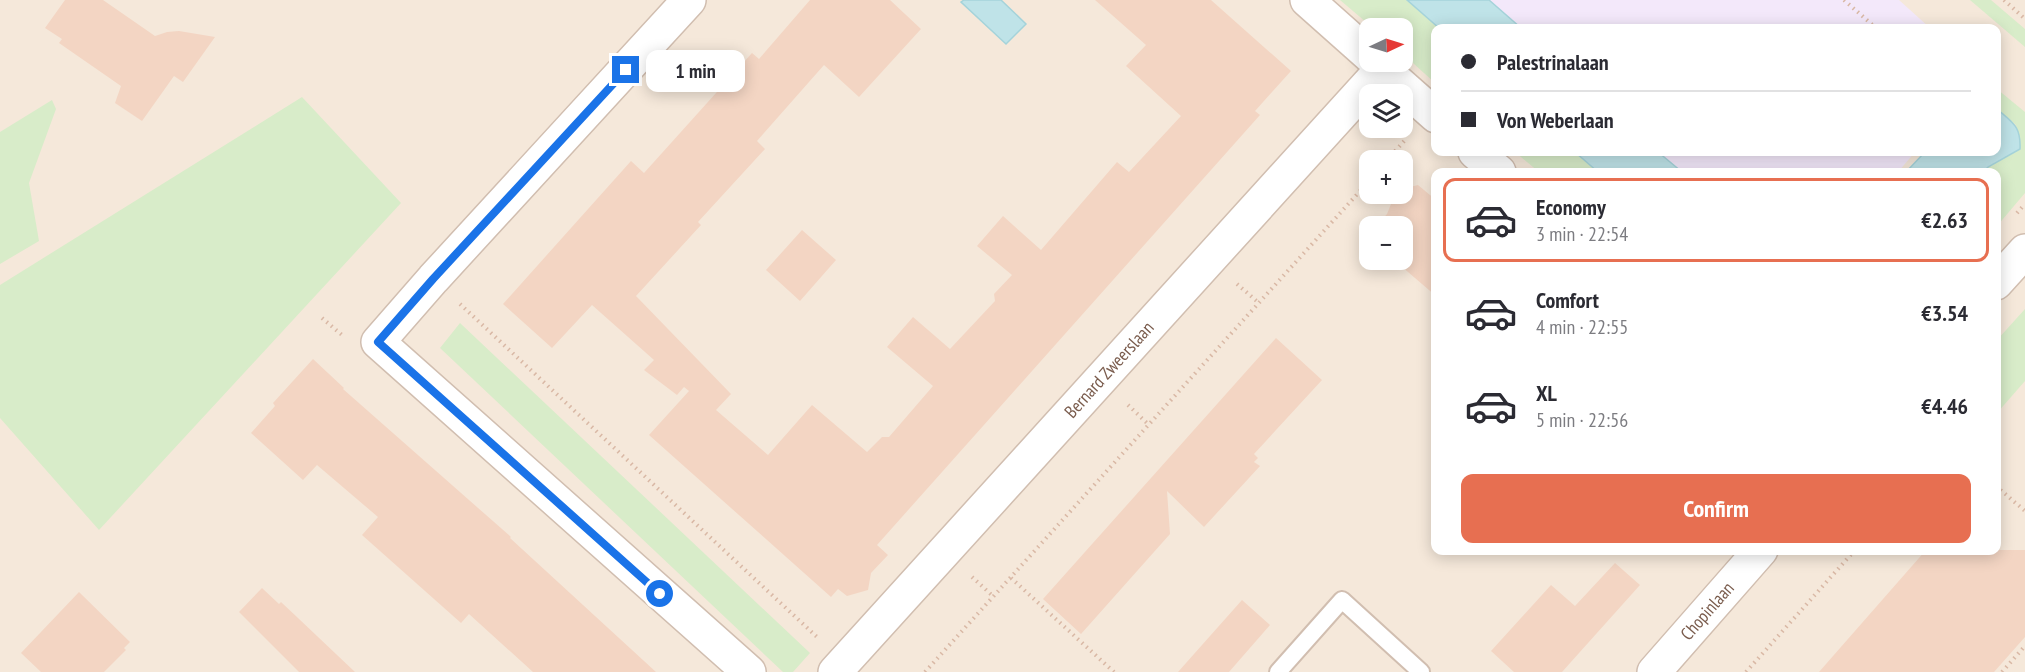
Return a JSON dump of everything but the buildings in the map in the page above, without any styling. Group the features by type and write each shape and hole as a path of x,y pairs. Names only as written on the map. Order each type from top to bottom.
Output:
{"street":[{"path":"690,0 433,279 378,342 749,672"},
{"path":"1307,0 1359,47"},
{"name":"Bernard Zweerslaan","path":"839,667 1367,72"},
{"path":"1387,72 1431,112"},
{"path":"1480,156 1494,168"},
{"path":"2001,277 2025,251"},
{"name":"Chopinlaan","path":"1654,672 1757,555"}],"lane":[{"path":"1278,672 1342,600 1421,672"}],"path":[{"path":"1844,0 1871,24"},
{"path":"2004,0 2025,19"},
{"path":"925,672 1359,192"},
{"path":"433,279 839,667"},
{"path":"2001,490 2025,512"},
{"path":"1746,672 1851,555"},
{"path":"1011,578 1114,672"},
{"path":"2002,672 2025,646"}],"shaded area":[{"path":"0,0 2025,0 2025,672 0,672"},
{"path":"1489,0 1899,0 1926,24 1516,24"},
{"path":"1663,156 1912,156 1901,168 1677,168"}],"green space":[{"path":"1340,0 1407,0 1434,24 1431,24 1431,79 1413,63 1413,18 1361,18"},
{"path":"1970,0 1991,0 2025,29 2025,47 2001,24"},
{"path":"2001,92 2025,112 2025,193 2001,221 2001,168 1987,168 2020,149 2016,125 2001,112"},
{"path":"302,97 401,203 99,530 0,418 0,285"},
{"path":"52,100 56,109 29,183 39,241 0,264 0,132"},
{"path":"1520,156 1580,156 1593,168 1534,168"},
{"path":"2025,309 2025,381 2001,408 2001,336"},
{"path":"460,323 810,653 793,672 783,672 440,348"}],"water":[{"path":"964,0 1001,0 1026,24 1006,44 961,2"},
{"path":"1407,0 1489,0 1516,24 1434,24"},
{"path":"2001,112 2012,122 2019,135 2020,149 1987,168 1910,168 1921,156 2001,156"},
{"path":"1580,156 1663,156 1677,168 1593,168"}],"route":[{"path":"626,70 433,279 378,342 660,594"}]}
